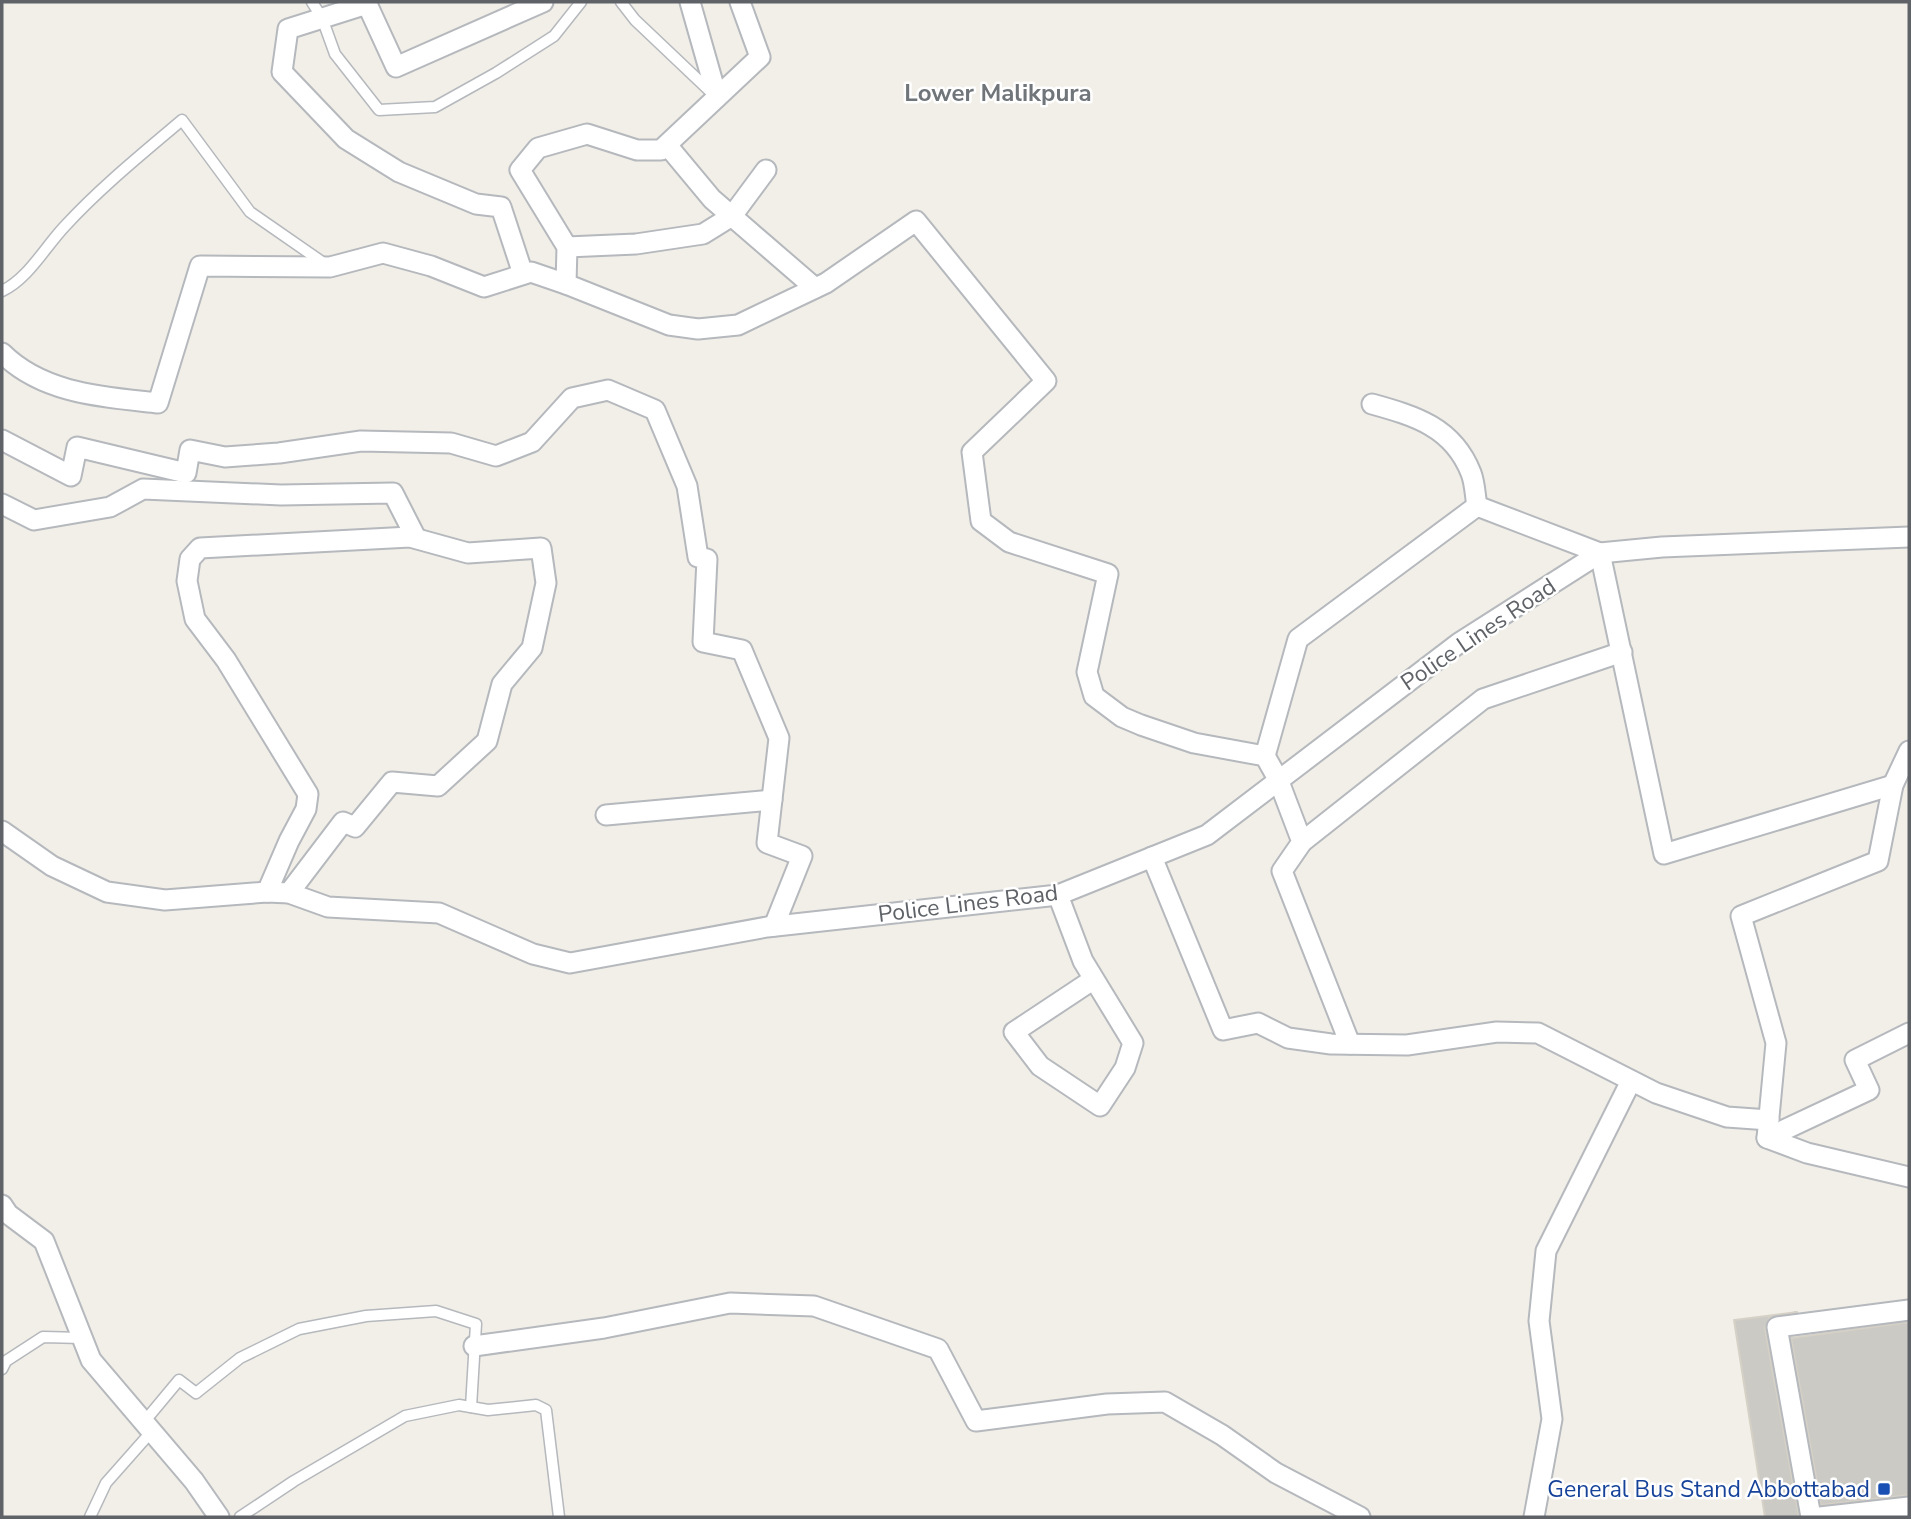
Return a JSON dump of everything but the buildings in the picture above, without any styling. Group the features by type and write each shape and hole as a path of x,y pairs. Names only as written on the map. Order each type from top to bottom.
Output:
{"street":[{"path":"523,274 501,207 476,204 399,172 346,139 282,72 288,29 317,10 367,4 396,67 543,2"},
{"path":"690,2 717,97"},
{"path":"566,284 567,247 520,170 538,148 587,134 637,150 662,150 760,57 740,2"},
{"path":"667,145 712,199 814,288"},
{"path":"567,247 636,244 703,234 732,216 766,170"},
{"path":"2,353 16,367 54,386 106,397 158,403 200,266 330,267 383,253 431,266 484,287 531,272 669,325 698,330 738,325 814,288 916,221 1046,381 972,452 981,521 1009,542 1108,574 1087,672 1094,696 1122,717 1141,725 1194,743 1265,756"},
{"path":"2,440 71,476 77,447 187,472 190,450 225,457 279,453 361,441 451,443 496,456 531,442 572,398 608,390 655,410 687,486 698,557 707,559 703,642 742,650 779,738 767,843 802,856 774,926"},
{"path":"1372,404 1415,416 1436,428 1458,447 1472,474 1477,506"},
{"path":"2,504 34,520 110,506 144,489 281,495 393,493 416,538"},
{"path":"1302,842 1278,779 1265,756 1298,639 1477,506"},
{"path":"1477,506 1600,553 1664,854 1893,785"},
{"path":"267,892 306,809 308,794 226,660 195,619 187,581 190,559 200,548 410,537 468,553 541,548 546,583 531,648 502,684 486,741 438,786 391,782 355,827 343,822 289,893"},
{"name":"Police Lines Road","path":"2,831 52,866 107,892 165,900 267,892 289,893 328,907 439,913 533,954 570,963 774,926 1058,895 1207,835 1459,643 1600,553 1662,547 1909,537"},
{"path":"1350,1044 1282,871 1302,842 1483,698 1622,652"},
{"path":"1768,1129 1776,1043 1741,916 1878,861 1893,785 1909,751"},
{"path":"606,816 772,800"},
{"path":"1152,857 1223,1030 1258,1023 1288,1038 1331,1044 1407,1045 1497,1032 1538,1033 1656,1093 1768,1129 1807,1153 1909,1177"},
{"path":"1058,895 1083,961 1094,979 1133,1043 1125,1068 1100,1106 1040,1066 1014,1032 1094,979"},
{"path":"1768,1129 1869,1090 1855,1060 1909,1033"},
{"path":"1534,1517 1552,1419 1539,1321 1546,1251 1631,1081"},
{"path":"2,1205 8,1214 44,1241 91,1360 194,1481 219,1517"},
{"path":"474,1346 604,1328 730,1303 814,1306 938,1349 976,1421 1107,1404 1166,1402 1222,1435 1276,1473 1360,1517"},
{"path":"1811,1517 1777,1327 1909,1310"},
{"path":"1820,1517 1909,1507"}],"lane":[{"path":"317,10 335,54 379,110 435,107 554,36 581,2"},
{"path":"621,2 635,20 717,97"},
{"path":"2,291 14,285 66,225 108,183 181,120 250,212 330,267"},
{"path":"90,1517 106,1483 179,1380 196,1393 240,1359 299,1329 366,1316 436,1311 476,1324 471,1407"},
{"path":"2,1368 6,1361 43,1337 82,1338"},
{"path":"240,1517 294,1481 405,1416 459,1405 488,1410 537,1405 546,1410 559,1517"}],"place":[{"name":"General Bus Stand Abbottabad","path":"1884,1489"}],"district":[{"name":"Lower Malikpura","path":"998,93"}]}
